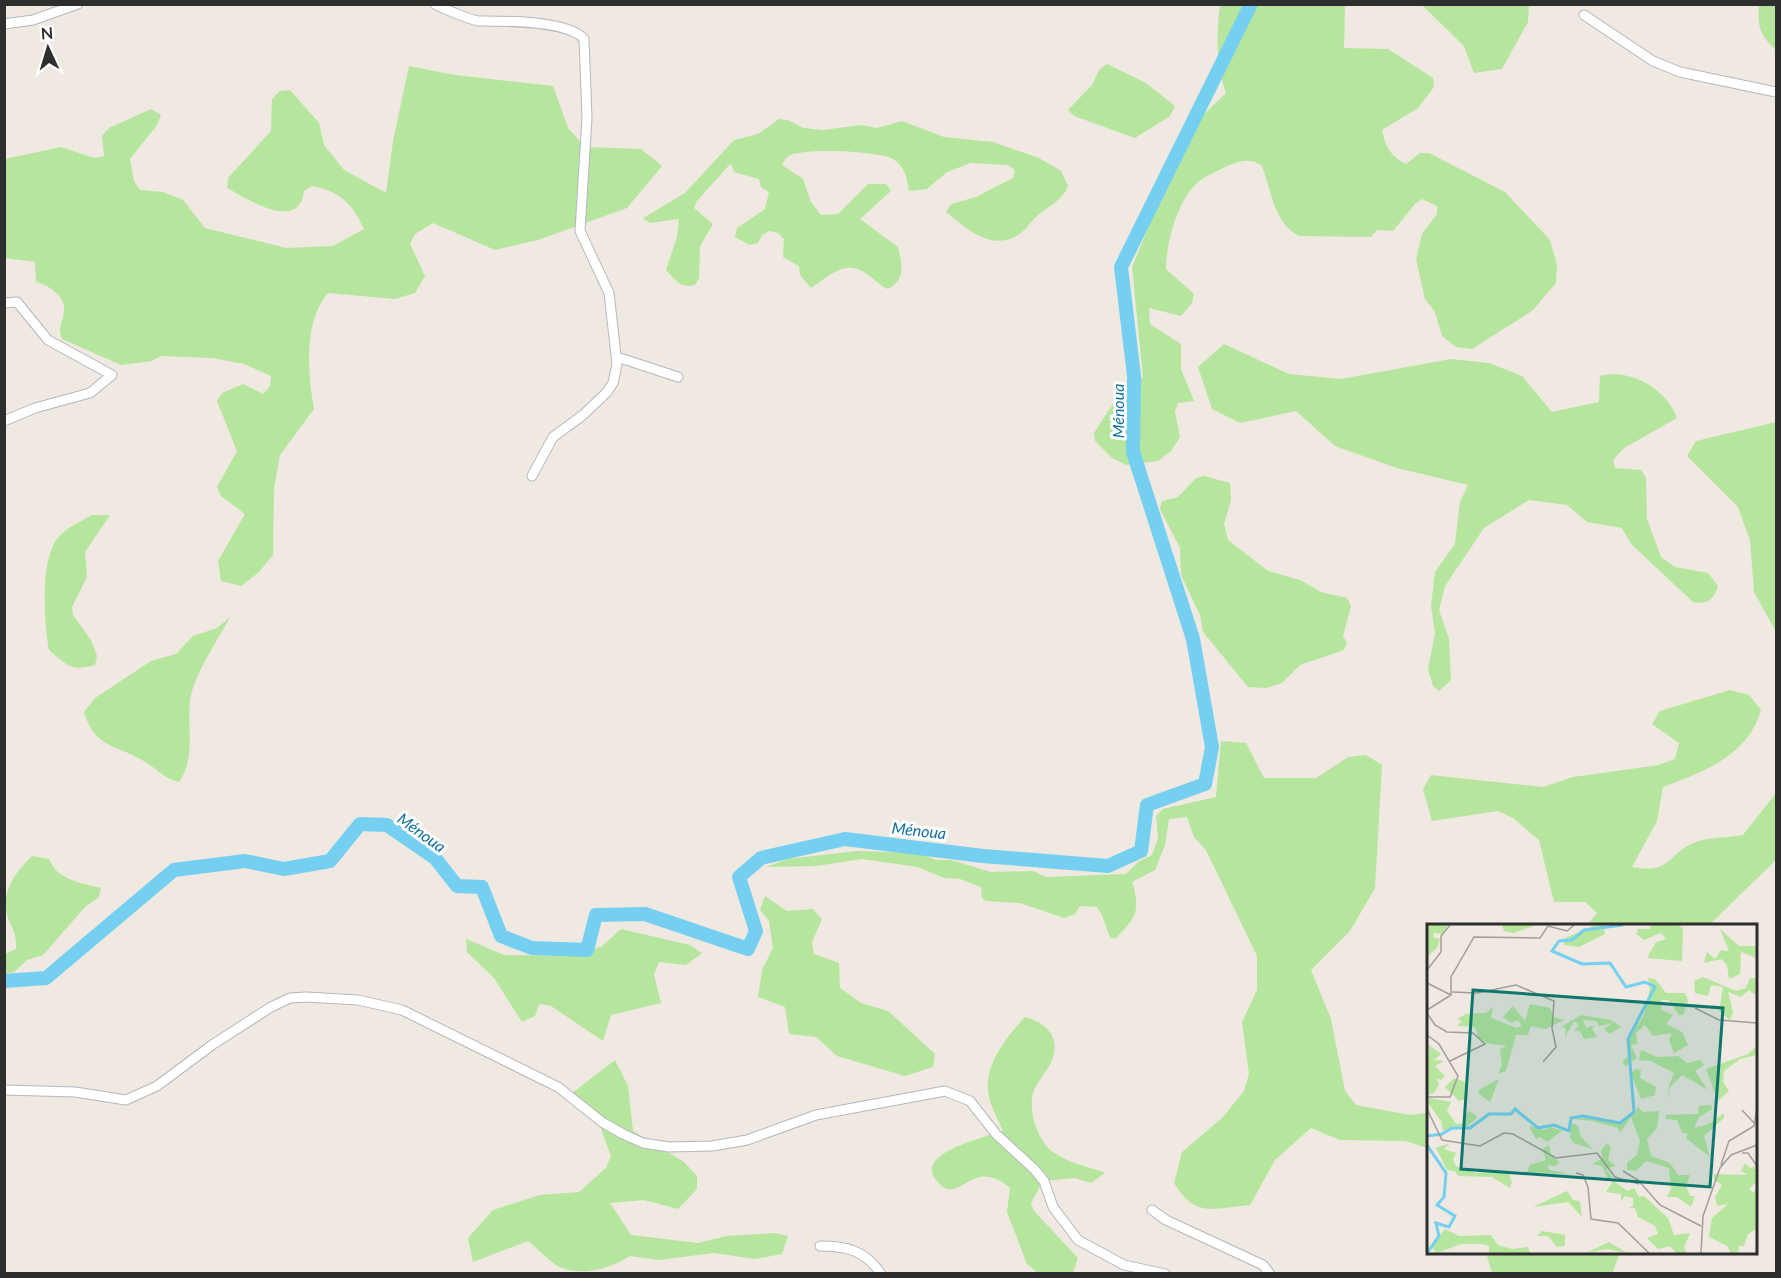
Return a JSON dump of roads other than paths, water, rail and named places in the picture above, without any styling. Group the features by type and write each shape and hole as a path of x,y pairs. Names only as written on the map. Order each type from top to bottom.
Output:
{"street":[{"path":"4,24 33,20 78,4"},
{"path":"435,4 467,15 476,21 503,19 540,23 574,30 584,39 586,118 580,231 609,293 617,357 613,383 607,392 583,415 553,436 532,476"},
{"path":"1584,15 1653,61 1680,72 1776,92"},
{"path":"4,303 17,302 48,340 112,375 90,393 35,408 4,421"},
{"path":"617,357 678,377"},
{"path":"4,1090 75,1092 126,1100 157,1086 212,1045 271,1007 290,998 306,997 358,1000 402,1010 558,1087 602,1122 623,1134 643,1143 669,1147 712,1146 747,1140 816,1115 945,1090 970,1101 996,1134 1034,1169 1044,1181 1053,1207 1078,1240 1099,1254 1124,1265 1165,1274"},
{"path":"1152,1210 1166,1220 1263,1265 1270,1274"},
{"path":"820,1246 842,1246 858,1252 870,1259 881,1274"}],"waterway":[{"name":"Ménoua","path":"4,981 46,978 174,870 245,861 284,869 330,861 360,824 387,825 435,858 457,886 482,887 501,936 532,948 587,950 596,915 645,914 748,949 756,931 739,877 761,858 845,839 983,856 1108,866 1141,851 1147,805 1205,784 1212,747 1193,639 1133,452 1134,376 1121,267 1251,4"}]}
